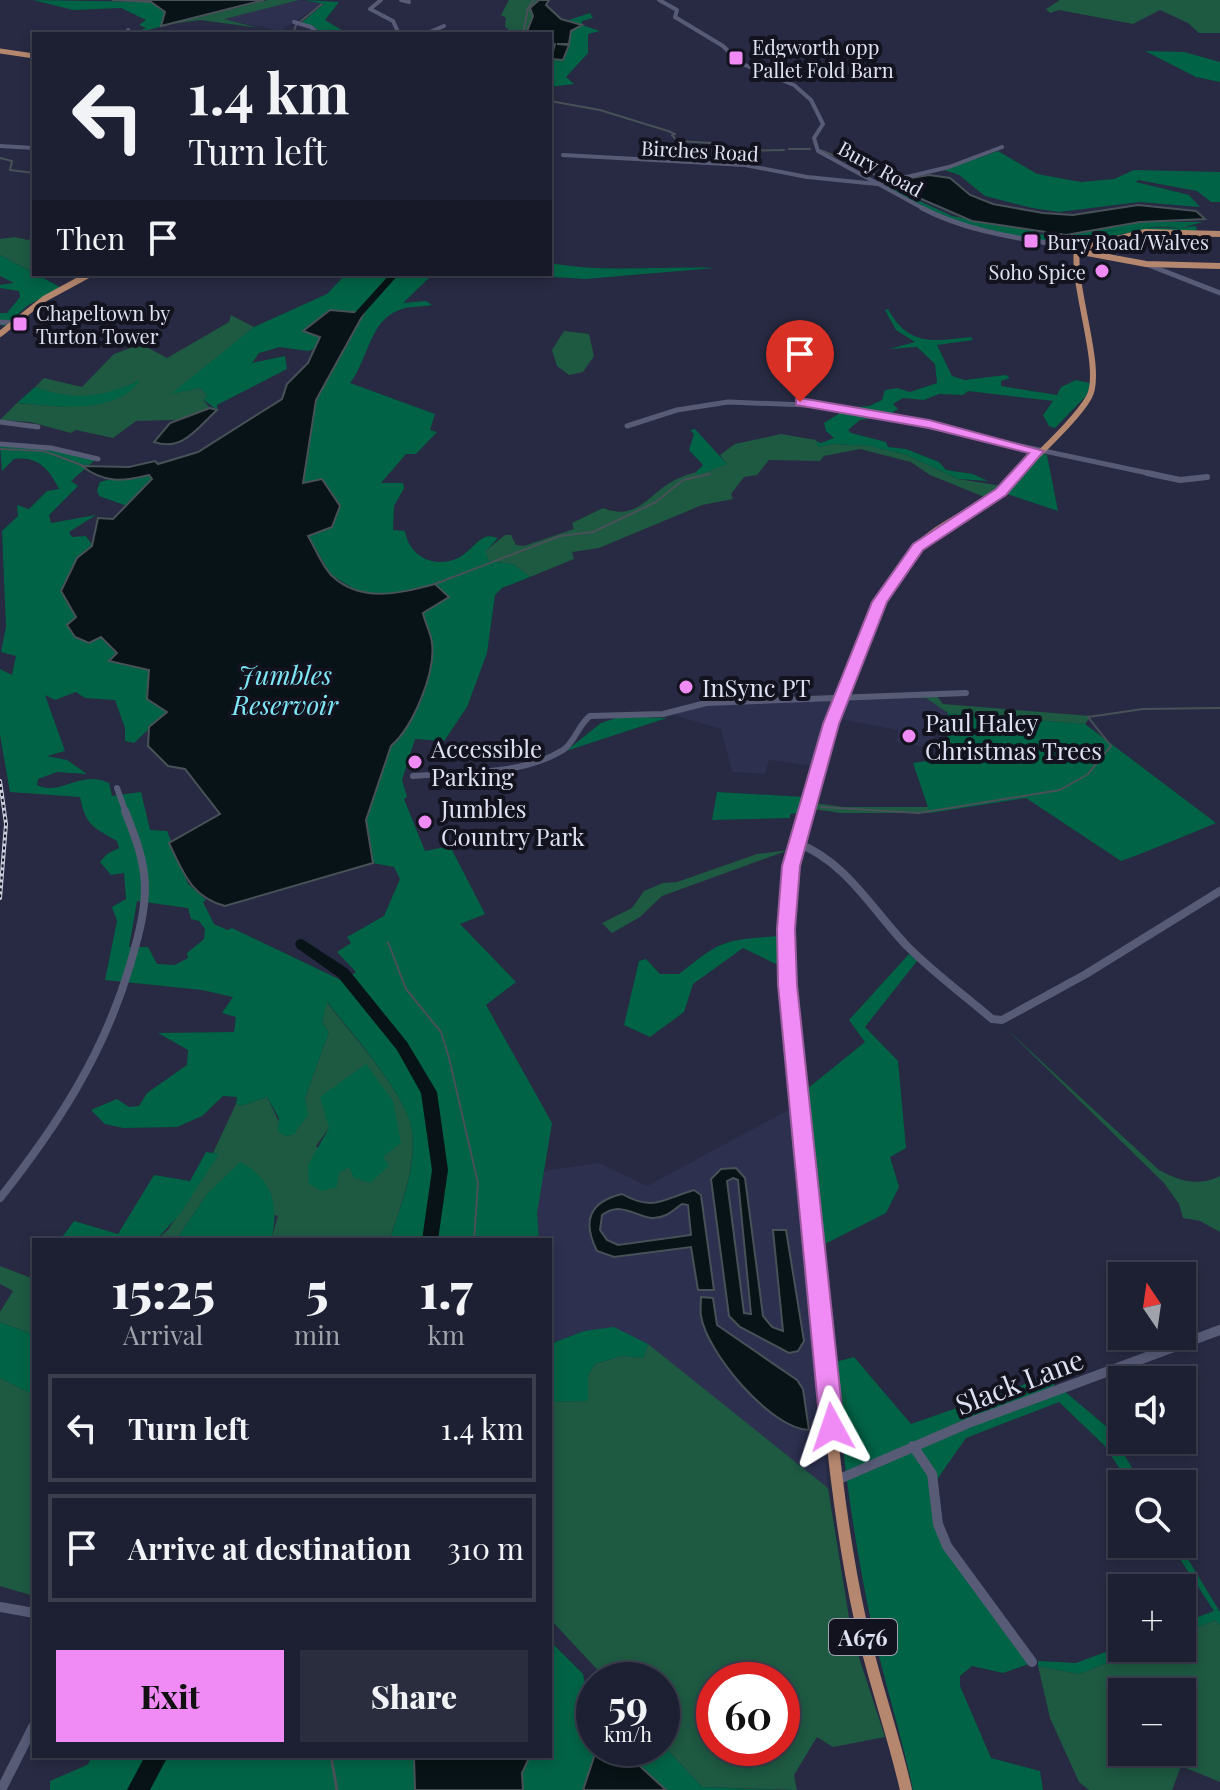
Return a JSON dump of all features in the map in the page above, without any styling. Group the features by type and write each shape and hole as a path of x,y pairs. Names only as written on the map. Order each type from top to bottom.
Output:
{"main road":[{"path":"0,51 32,56"},
{"path":"1077,249 1145,232 1220,234"},
{"path":"1077,249 1146,264 1220,266"},
{"name":"A676","path":"906,1790 891,1723 860,1620 837,1480 788,985 786,929 797,843 842,695 868,622 918,547 1001,492 1087,401 1093,388 1081,317 1077,249"},
{"path":"0,334 39,302 86,276"}],"street":[{"path":"381,0 370,9 398,27 399,32"},
{"path":"401,0 409,2"},
{"name":"Bury Road","path":"659,0 677,10 675,17 723,46 740,63 800,90 811,100 823,124 815,136 816,150 919,207 955,222 997,234 1077,249"},
{"path":"295,22 316,32"},
{"path":"430,32 444,26"},
{"path":"0,146 32,148"},
{"path":"881,184 949,167 1002,147"},
{"name":"Birches Road","path":"563,155 745,165 807,177 881,184"},
{"path":"1146,264 1220,293"},
{"path":"0,322 14,323"},
{"path":"627,426 665,414 717,404 756,400 800,402 929,424 1038,451 1180,480 1207,477"},
{"path":"0,422 38,427"},
{"path":"0,444 51,448 98,459"},
{"path":"413,776 514,765 556,753 566,748 583,719 590,716 663,714 706,703 842,695 966,693"},
{"path":"0,1198 95,1064 126,984 142,921 145,887 142,864 117,788"},
{"path":"797,843 809,846 826,859 909,949 992,1019 1002,1020 1055,988 1088,974 1220,891"},
{"name":"Slack Lane","path":"837,1480 913,1446 1220,1330"},
{"path":"913,1446 932,1474 938,1524 947,1546 1032,1662"},
{"path":"0,1607 32,1613"},
{"path":"1,1790 32,1729"}],"shaded area":[{"path":"299,0 322,3 281,31 222,19"},
{"path":"835,697 813,766 769,760 765,774 732,772 721,729 674,715 696,706"},
{"path":"926,698 948,713 947,726 937,725 931,748 896,742 898,730 840,719 845,700"},
{"path":"794,1107 828,1491 584,1331 552,1343 552,1238 472,1238 476,1229 544,1171 598,1163 647,1186"}],"green space":[{"path":"33,0 152,2 165,12 163,26 137,32 146,28 139,25 146,20 121,8 73,10"},
{"path":"268,0 299,0 224,19 259,28 200,20 171,24"},
{"path":"304,0 339,2 325,20 345,32 320,32 313,26 301,23 324,4"},
{"path":"509,0 539,0 527,32 512,32 505,27 506,18 501,15"},
{"path":"1060,0 1220,0 1220,33 1199,33 1188,23 1160,10 1133,24 1059,10 1050,13 1046,9"},
{"path":"590,13 593,18 582,21 582,25 600,31 588,34 588,53 566,77 574,84 552,87 552,59 563,59 571,31 581,25 566,21"},
{"path":"1145,51 1184,52 1220,62 1220,82 1196,77"},
{"path":"998,151 1037,174 1081,182 1114,179 1134,170 1220,172 1220,202 1211,202 1197,191 1138,180 1136,182 1189,195 1200,207 1139,202 1059,212 985,196 959,175 944,170"},
{"path":"885,185 952,216 1034,231 1036,234 1067,235 1140,222 1203,222 1181,228 1196,226 1197,232 1142,230 1076,244 999,234 942,217"},
{"path":"32,238 32,272 0,255 0,239"},
{"path":"0,255 32,272 32,276 39,276 60,287 27,306 5,326 0,325 0,313 7,313 20,297 19,291 0,288 0,285 14,283 0,276"},
{"path":"552,263 612,268 715,268 585,279 538,276 552,276"},
{"path":"344,276 431,276 403,303 426,301 432,305 403,309 389,315 375,332 350,383 435,414 430,430 437,432 416,454 406,454 381,483 403,483 404,488 394,506 393,530 405,531 412,548 425,559 442,562 460,557 485,537 498,538 485,552 489,561 513,564 530,577 502,588 495,595 487,653 467,707 444,741 415,739 402,780 407,797 404,799 425,851 450,846 485,914 460,924 516,982 486,1005 552,1123 537,1213 539,1238 391,1238 412,1159 412,1131 408,1116 389,1082 327,1002 322,1022 329,1032 305,1098 308,1115 294,1134 286,1136 278,1132 279,1118 267,1097 241,1106 236,1104 237,1097 223,1096 202,1116 177,1127 123,1128 105,1124 91,1110 117,1099 129,1107 139,1106 147,1093 187,1065 188,1050 158,1033 234,1032 236,1017 222,1013 233,997 202,990 105,980 117,921 112,907 126,899 124,873 111,875 100,862 119,848 117,841 92,825 80,797 10,792 0,735 0,669 12,675 16,656 1,652 6,627 2,531 18,516 17,505 29,509 47,491 59,489 42,465 30,460 14,459 2,471 0,445 37,447 95,460 71,481 78,486 49,515 51,523 96,515 69,532 72,537 86,536 93,546 87,550 101,636 117,654 110,661 149,670 167,712 134,743 125,741 125,728 115,700 85,698 76,692 55,700 45,695 65,751 47,756 67,760 87,774 57,772 38,779 37,785 54,788 89,779 109,783 112,796 141,792 150,830 167,831 188,884 206,900 203,902 214,924 227,930 232,928 343,981 356,972 337,952 351,943 347,937 384,916 400,879 394,867 373,863 366,820 391,745 407,726 427,683 432,643 422,613 448,597 435,584 390,596 358,591 331,575 308,535 302,484 316,400 363,313 330,311 303,331 320,336 317,348 308,351 280,347 259,353 252,363 285,356 287,369 217,405 217,410 204,400 207,395 200,388 171,394 254,327 327,294","holes":["137,901 188,908 191,919 199,921 205,929 204,939 187,953 188,958 175,965 157,964 148,947 129,947"]},
{"path":"888,309 904,330 913,336 934,340 971,337 973,340 937,345 952,376 965,380 1006,375 1010,378 1001,381 1001,386 1057,395 1061,387 1076,380 1090,383 1087,395 1055,428 1049,426 1043,415 1053,401 968,391 963,395 939,394 924,400 903,398 893,404 898,409 887,416 844,408 869,406 882,400 885,390 897,388 910,392 937,383 935,364 917,347 889,349 915,342 896,330 885,310"},
{"path":"231,315 254,327 174,393 200,388 207,395 204,401 210,408 177,420 136,421 113,438 76,430 71,433 30,422 0,420 17,403 67,406 106,397 138,381 112,392 87,396 49,392 35,387 44,378 82,387 114,354 141,344 167,358 229,322"},
{"path":"564,331 589,334 594,356 583,372 569,375 557,366 552,350"},
{"path":"140,380 116,399 100,404 65,407 17,403 35,387 88,396 113,391"},
{"path":"837,409 881,417 860,420 848,430 851,433 886,442 888,447 906,449 939,462 946,470 973,474 988,481 958,479 907,455 870,446 833,444 818,447 816,441 821,443 834,438 826,431 824,423 840,413"},
{"path":"695,429 727,464 698,475 696,472 703,465 689,450 694,434 690,430"},
{"path":"781,434 816,440 818,447 833,444 871,446 907,455 958,479 1002,486 987,498 930,475 911,462 860,449 824,456 820,461 769,460 757,475 744,477 731,494 733,499 702,505 599,548 572,552 574,559 530,577 513,564 489,561 484,552 505,535 511,535 516,545 524,546 574,529 572,523 603,508 626,511 635,508 677,479 726,463 720,455 735,444"},
{"path":"1043,454 1047,455 1058,511 1007,494"},
{"path":"149,475 153,480 127,506 99,496 97,490 100,482"},
{"path":"936,695 943,704 1091,716 1085,724 948,713 926,698 861,698"},
{"path":"948,713 1085,724 1216,823 1121,861 1026,798 930,813 913,763 946,758"},
{"path":"622,716 667,718 566,751 601,723"},
{"path":"717,792 803,797 800,813 790,814 790,818 712,820"},
{"path":"815,803 843,807 928,807 930,813 841,813 813,809"},
{"path":"789,850 662,896 640,917 612,933 602,923 632,908 644,891 663,883 677,882 757,854"},
{"path":"780,936 782,967 743,948 693,984 684,1012 650,1037 624,1025 639,961 646,959 660,974 679,974 725,943"},
{"path":"909,954 917,961 865,1027 898,1061 906,1148 890,1157 899,1187 886,1213 823,1245 807,1089 865,1042 849,1020"},
{"path":"326,1001 388,1081 408,1115 412,1130 412,1158 391,1238 272,1238 278,1216 207,1194 177,1238 158,1238 168,1230 218,1154 213,1153 236,1104 241,1106 267,1097 286,1136 301,1125 307,1115 305,1098 329,1032 322,1022","holes":["329,1128 370,1182 349,1166 339,1173 316,1146"]},
{"path":"1000,1023 1159,1170 1189,1181 1220,1176 1220,1232 1200,1221 1183,1218 1179,1204 1164,1183"},
{"path":"366,1064 393,1101 401,1143 383,1157 389,1166 370,1183 354,1178 349,1167 339,1173 337,1187 322,1191 309,1184 308,1165 329,1128 320,1097"},
{"path":"206,1152 219,1154 180,1214 158,1238 61,1238 74,1221 118,1234 154,1175 190,1181"},
{"path":"240,1162 251,1168 266,1185 274,1205 272,1238 177,1238 207,1194"},
{"path":"0,1266 32,1278 32,1334 0,1322 0,1312 13,1291 0,1284"},
{"path":"0,1322 32,1334 32,1394 0,1378"},
{"path":"614,1327 648,1344 643,1358 621,1356 595,1364 588,1376 588,1401 552,1402 552,1343 584,1331"},
{"path":"648,1344 828,1488 852,1636 885,1737 833,1747 817,1737 800,1765 800,1662 696,1662 696,1766 799,1766 794,1775 797,1790 702,1787 680,1763 680,1662 590,1662 552,1621 552,1402 587,1401 588,1376 595,1364 621,1356 643,1358"},
{"path":"854,1357 911,1424 1051,1375 1056,1392 1063,1390 1108,1429 1108,1451 1059,1402 966,1438 931,1488 934,1523 1029,1664 1003,1673 972,1666 960,1676 960,1686 991,1758 1040,1771 1043,1790 913,1790 860,1567 835,1362"},
{"path":"0,1378 32,1394 32,1595 0,1586"},
{"path":"1110,1454 1124,1454 1133,1470 1121,1470"},
{"path":"1179,1558 1187,1558 1220,1612 1220,1625 1216,1620 1196,1628 1196,1618 1214,1611 1196,1584 1196,1574 1190,1574"},
{"path":"1216,1620 1220,1625 1220,1782 1181,1766 1172,1790 1089,1790 1079,1782 1050,1718 1038,1666 1079,1674 1109,1662 1196,1662 1196,1628"},
{"path":"552,1643 576,1667 576,1766 680,1766 680,1763 702,1787 780,1790 50,1790 50,1781 87,1765 92,1758 552,1758"},
{"path":"1108,1651 1109,1662 1079,1674 1038,1666 1038,1661 1076,1663"}],"water":[{"path":"112,0 264,0 161,26 165,12 151,2"},
{"path":"539,0 549,0 546,5 561,19 582,25 571,31 569,44 557,44 569,45 563,60 552,59 555,44 552,43 552,32 527,32 533,16 530,8"},
{"path":"929,175 950,178 970,195 993,204 1043,213 1073,215 1138,205 1196,211 1205,219 1140,222 1066,235 972,221 889,185 894,181"},
{"name":"Jumbles Reservoir","path":"330,310 364,313 316,400 303,483 322,479 340,506 332,527 308,536 331,575 355,590 395,593 435,584 449,597 423,613 432,643 430,669 415,713 391,746 366,820 373,863 225,906 196,890 169,843 220,814 185,769 168,766 148,746 149,727 167,712 147,699 149,670 109,661 117,653 101,637 89,643 75,637 67,625 76,617 61,591 77,558 92,546 98,518 113,519 152,479 149,475 122,480 106,478 82,466 129,467 155,461 158,464 198,452 282,399 287,384 308,363 320,337 303,331"},
{"path":"210,408 217,410 181,441 173,444 154,442 170,423"},
{"path":"736,1168 745,1178 763,1316 772,1327 783,1331 773,1230 786,1230 804,1341 798,1351 789,1353 740,1327 729,1316 711,1179 721,1169","holes":["733,1178 738,1180 751,1314 744,1313 727,1181"]},
{"path":"694,1190 701,1195 714,1290 698,1290 691,1247 614,1257 597,1251 590,1222 592,1214 602,1202 622,1194 651,1203","holes":["682,1204 688,1205 691,1235 618,1245 607,1240 600,1230 602,1215 611,1210 627,1210 657,1218"]},
{"path":"701,1297 713,1298 717,1325 797,1380 803,1389 809,1430 777,1417 728,1368 706,1331 701,1316"},
{"path":"414,1758 529,1758 522,1773 523,1790 415,1790"},
{"path":"591,1766 640,1766 666,1790 583,1790"}],"waterway":[{"path":"523,32 528,8 534,0"},
{"path":"301,21 322,4"},
{"path":"294,32 296,25"},
{"path":"552,101 600,110 668,131 675,134 672,135 677,141 711,143 730,151 784,150"},
{"path":"789,149 810,149"},
{"path":"820,150 865,168 882,180"},
{"path":"0,158 12,161 10,170 32,173"},
{"path":"347,327 393,276"},
{"path":"0,449 44,451 84,466"},
{"path":"435,584 560,536 593,532 656,502 683,480 710,474"},
{"path":"821,807 919,813 1060,790 1088,774 1111,746 1088,717 1143,709 1220,708"},
{"path":"388,942 406,989 441,1032 449,1058 478,1183 474,1238"},
{"path":"302,944 343,973 402,1046 429,1092 440,1170 430,1238"},
{"path":"138,1790 156,1758"},
{"path":"331,1758 337,1790"}],"railway":[{"path":"0,781 6,824 0,898"}],"place":[{"name":"Edgworth opp Pallet Fold Barn","path":"736,58"},
{"name":"Bury Road/Walves","path":"1031,241"},
{"name":"Soho Spice","path":"1102,271"},
{"name":"Chapeltown by Turton Tower","path":"20,324"},
{"name":"InSync PT","path":"686,687"},
{"name":"Paul Haley Christmas Trees","path":"909,736"},
{"name":"Accessible Parking","path":"415,762"},
{"name":"Jumbles Country Park","path":"425,822"}],"route":[{"path":"800,402 929,424 1038,451 1007,488 918,547 879,602 868,622 831,724 813,779 791,866 786,929 788,985 832,1427"}]}
